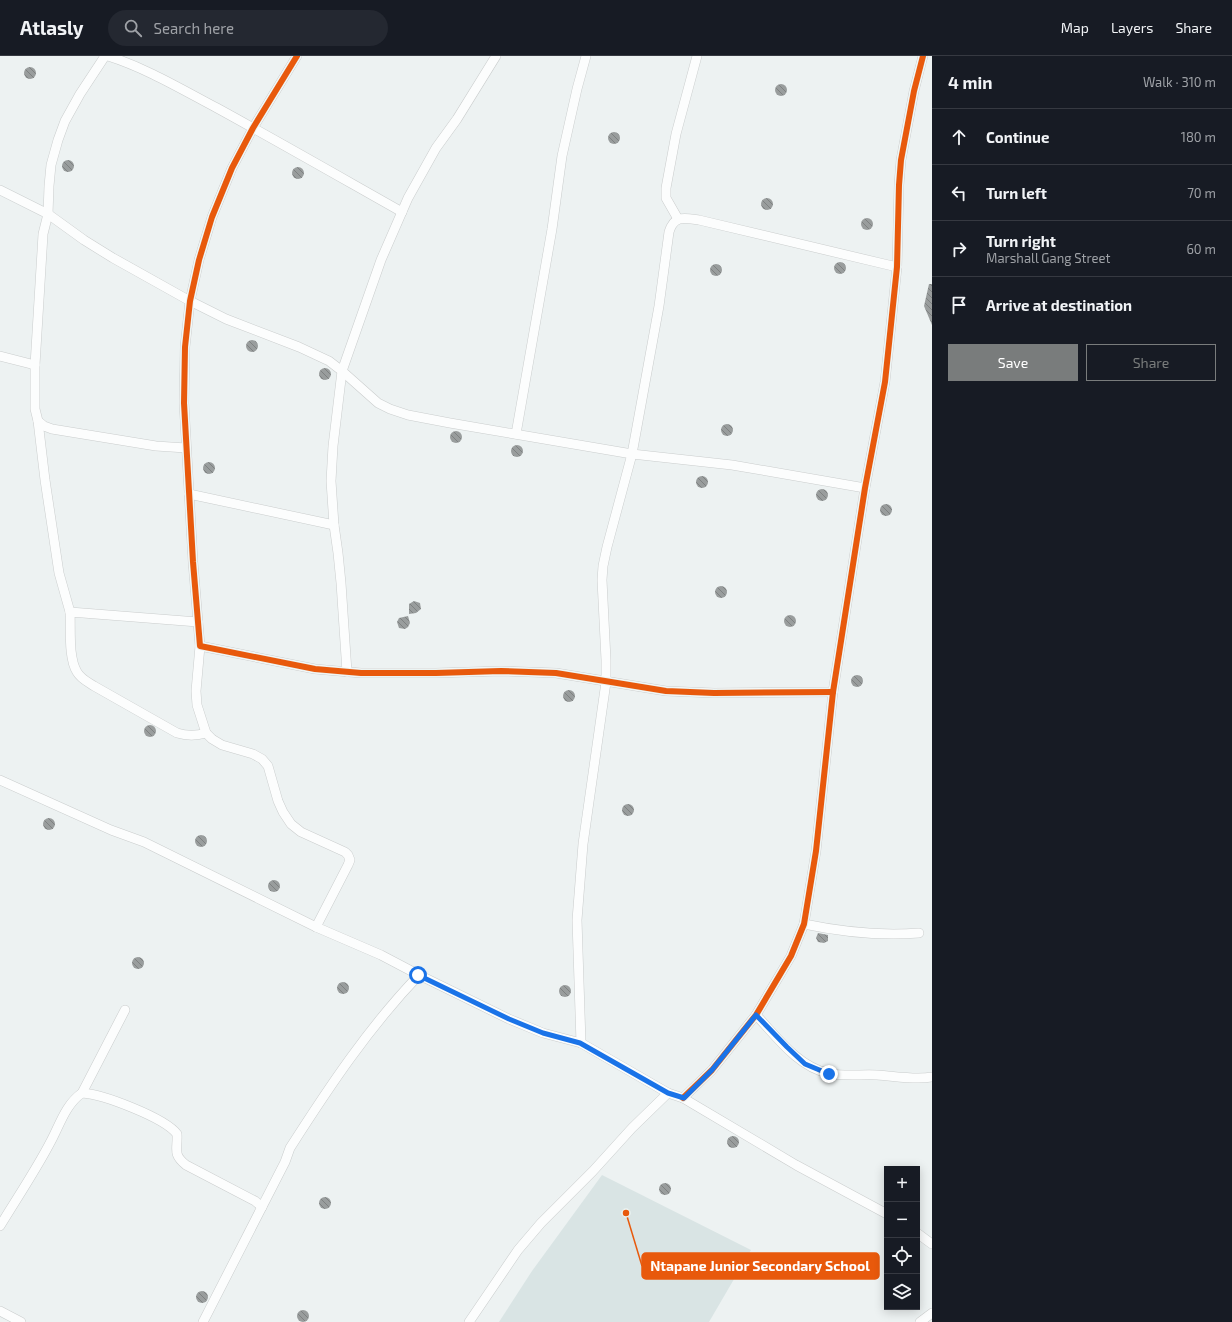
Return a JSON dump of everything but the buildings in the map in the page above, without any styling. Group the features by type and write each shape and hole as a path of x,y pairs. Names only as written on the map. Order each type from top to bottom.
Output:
{"street":[{"path":"206,733 191,736 177,733 94,686 80,676 74,666 71,651 70,612 59,573 45,480 38,420 35,409 35,365 43,234 48,214 51,165 62,127 80,94 106,56 140,67 253,128 402,212"},
{"path":"297,56 253,128 232,168 212,217 199,260 190,301 186,347 184,404 200,646 196,691 197,705 206,733 212,739 222,745 253,754 262,759 268,766 278,801 291,824 301,832 340,849 348,855 350,860 348,865 316,926"},
{"path":"347,672 331,481 342,371 382,260 408,198 436,148 457,119 496,56"},
{"path":"516,434 552,229 562,156 576,89 586,56"},
{"path":"678,219 666,198 666,188 676,134 697,56"},
{"path":"684,1098 712,1070 756,1015 791,956 804,924 816,851 833,692 865,488 886,382 897,267 901,160 914,91 923,56"},
{"path":"0,190 48,214 84,240 113,258 190,301 226,319 329,361 378,403 390,409 408,415 632,454 732,465 865,488"},
{"path":"580,1043 577,920 583,844 606,682 602,580 603,566 632,454 660,306 669,232 672,224 678,219 687,218 720,224 897,267"},
{"path":"0,356 35,365"},
{"path":"38,420 44,426 63,432 156,446 186,448"},
{"path":"189,494 334,525"},
{"path":"70,612 198,622"},
{"path":"200,646 315,669 347,672 402,674 501,671 556,674 666,691 714,693 833,692"},
{"path":"0,780 111,830 144,842 316,926 381,955 418,975 509,1019 543,1033 580,1043 668,1093 684,1098 796,1165 884,1212"},
{"path":"804,924 861,933 896,935 919,933"},
{"path":"203,1322 285,1162 290,1148 362,1042 395,1000 418,975"},
{"path":"0,1226 51,1141 71,1103 82,1092 125,1010"},
{"path":"756,1015 805,1064 817,1070 829,1074 876,1075 905,1078 932,1077"},
{"path":"82,1092 99,1096 132,1108 170,1127 177,1134 176,1149 180,1161 255,1201 262,1208"},
{"path":"469,1322 518,1250 541,1223 593,1171 632,1128 668,1093"},
{"path":"920,1235 932,1244"},
{"path":"0,1311 21,1322"},
{"path":"920,1322 932,1312"}],"shaded area":[{"path":"602,1175 751,1250 709,1322 499,1322 532,1271"}],"cycle path":[{"path":"297,56 253,128 232,168 212,217 199,260 190,301 185,347 184,403 193,562 200,646 315,669 361,673 501,671 556,673 666,691 714,693 833,692"},
{"path":"683,1098 712,1070 756,1015 791,956 804,924 816,851 833,692 865,488 885,382 897,267 901,160 914,91 923,56"}],"place":[{"name":"Ntapane Junior Secondary School","path":"626,1213"}],"route":[{"path":"418,975 509,1019 543,1033 580,1043 668,1093 684,1098 712,1070 756,1015 805,1064 829,1074"}]}
